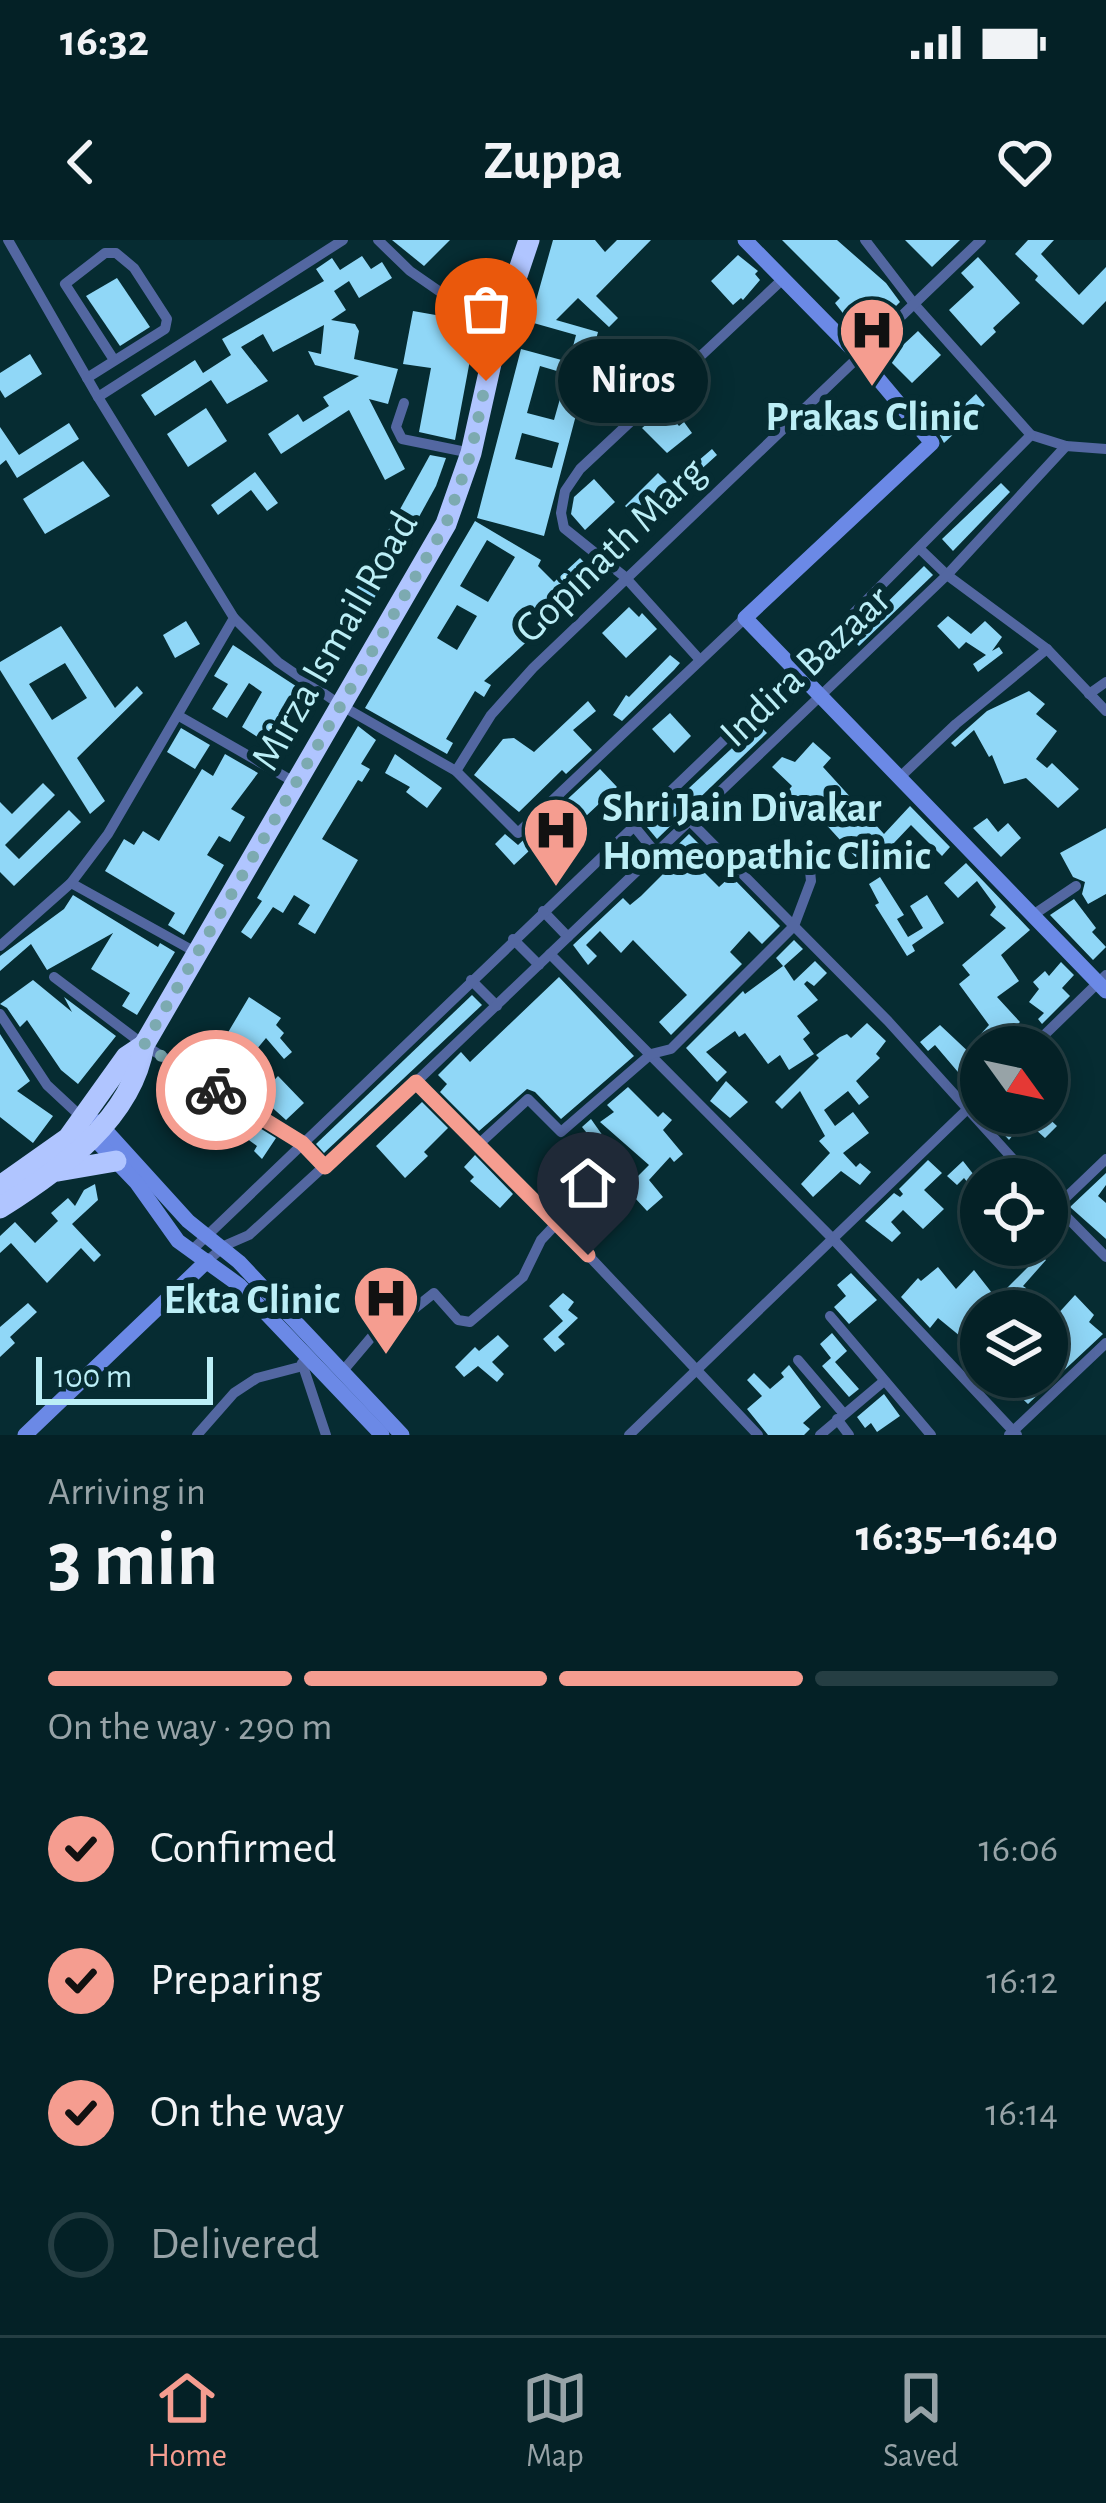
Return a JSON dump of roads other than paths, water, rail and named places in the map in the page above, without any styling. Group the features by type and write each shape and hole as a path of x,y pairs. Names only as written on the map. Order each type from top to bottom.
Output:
{"highway":[{"name":"Mirza Ismail Road","path":"0,1186 88,1122 140,1069 144,1045 446,524 471,453 498,332 529,240"},
{"name":"Mirza Ismail Road","path":"0,1208 52,1173 88,1122"},
{"path":"52,1173 116,1161"},
{"path":"0,1168 28,1170"}],"street":[{"path":"8,240 234,618 278,662 342,706 457,771 518,833 932,443 859,356 746,240"},
{"path":"98,397 343,240"},
{"path":"378,240 410,271 498,332"},
{"path":"865,240 915,305 1031,435 1066,446 1106,449"},
{"name":"Gopinath Marg","path":"457,771 491,715 625,577 981,240"},
{"path":"87,377 165,329 166,319 127,260 105,253 65,284 114,360"},
{"path":"700,659 625,577 565,528 561,513 565,491 580,470 784,278"},
{"path":"404,403 396,427 402,439 471,453"},
{"path":"190,1252 796,671 1031,435"},
{"name":"Indira Bazaar","path":"207,1261 249,1234 497,1006 947,575 1066,446"},
{"path":"920,549 947,575 1047,649 1106,712"},
{"path":"0,946 71,883 108,834 234,618"},
{"path":"745,618 1104,983 1056,1026"},
{"path":"900,778 956,724 1047,649"},
{"path":"1089,694 1106,682"},
{"path":"179,716 296,783"},
{"path":"689,820 960,1101"},
{"path":"633,825 655,853"},
{"path":"479,1144 528,1099 561,1132 651,1054 671,1049 794,926 812,880 808,850"},
{"path":"71,883 199,954"},
{"path":"1033,915 1076,886"},
{"path":"543,911 568,937"},
{"path":"513,939 539,965"},
{"path":"550,954 833,1239 1013,1434 1106,1343"},
{"path":"54,976 144,1045 302,1143 325,1167"},
{"path":"471,980 497,1006"},
{"path":"0,1014 47,1085 221,1249 402,1435"},
{"path":"416,1082 758,1435"},
{"path":"628,1435 960,1117"},
{"path":"88,1122 190,1252 239,1285 382,1435"},
{"path":"990,1134 1012,1158"},
{"path":"1068,1189 1106,1159"},
{"path":"1068,1218 1106,1257"},
{"path":"386,1321 400,1320 434,1293 458,1320 470,1322 524,1277 541,1240 557,1223"},
{"path":"26,1435 207,1261"},
{"path":"342,1372 386,1321 394,1296 376,1273"},
{"path":"830,1316 931,1435"},
{"path":"298,1348 326,1435"},
{"path":"798,1360 849,1435"},
{"path":"197,1435 234,1393 257,1378 304,1366"},
{"path":"820,1435 884,1381"}],"place":[{"name":"Niros","path":"486,381"},
{"name":"Prakas Clinic","path":"872,389"},
{"name":"Shri Jain Divakar Homeopathic Clinic","path":"556,889"},
{"name":"Ekta Clinic","path":"386,1357"}]}
